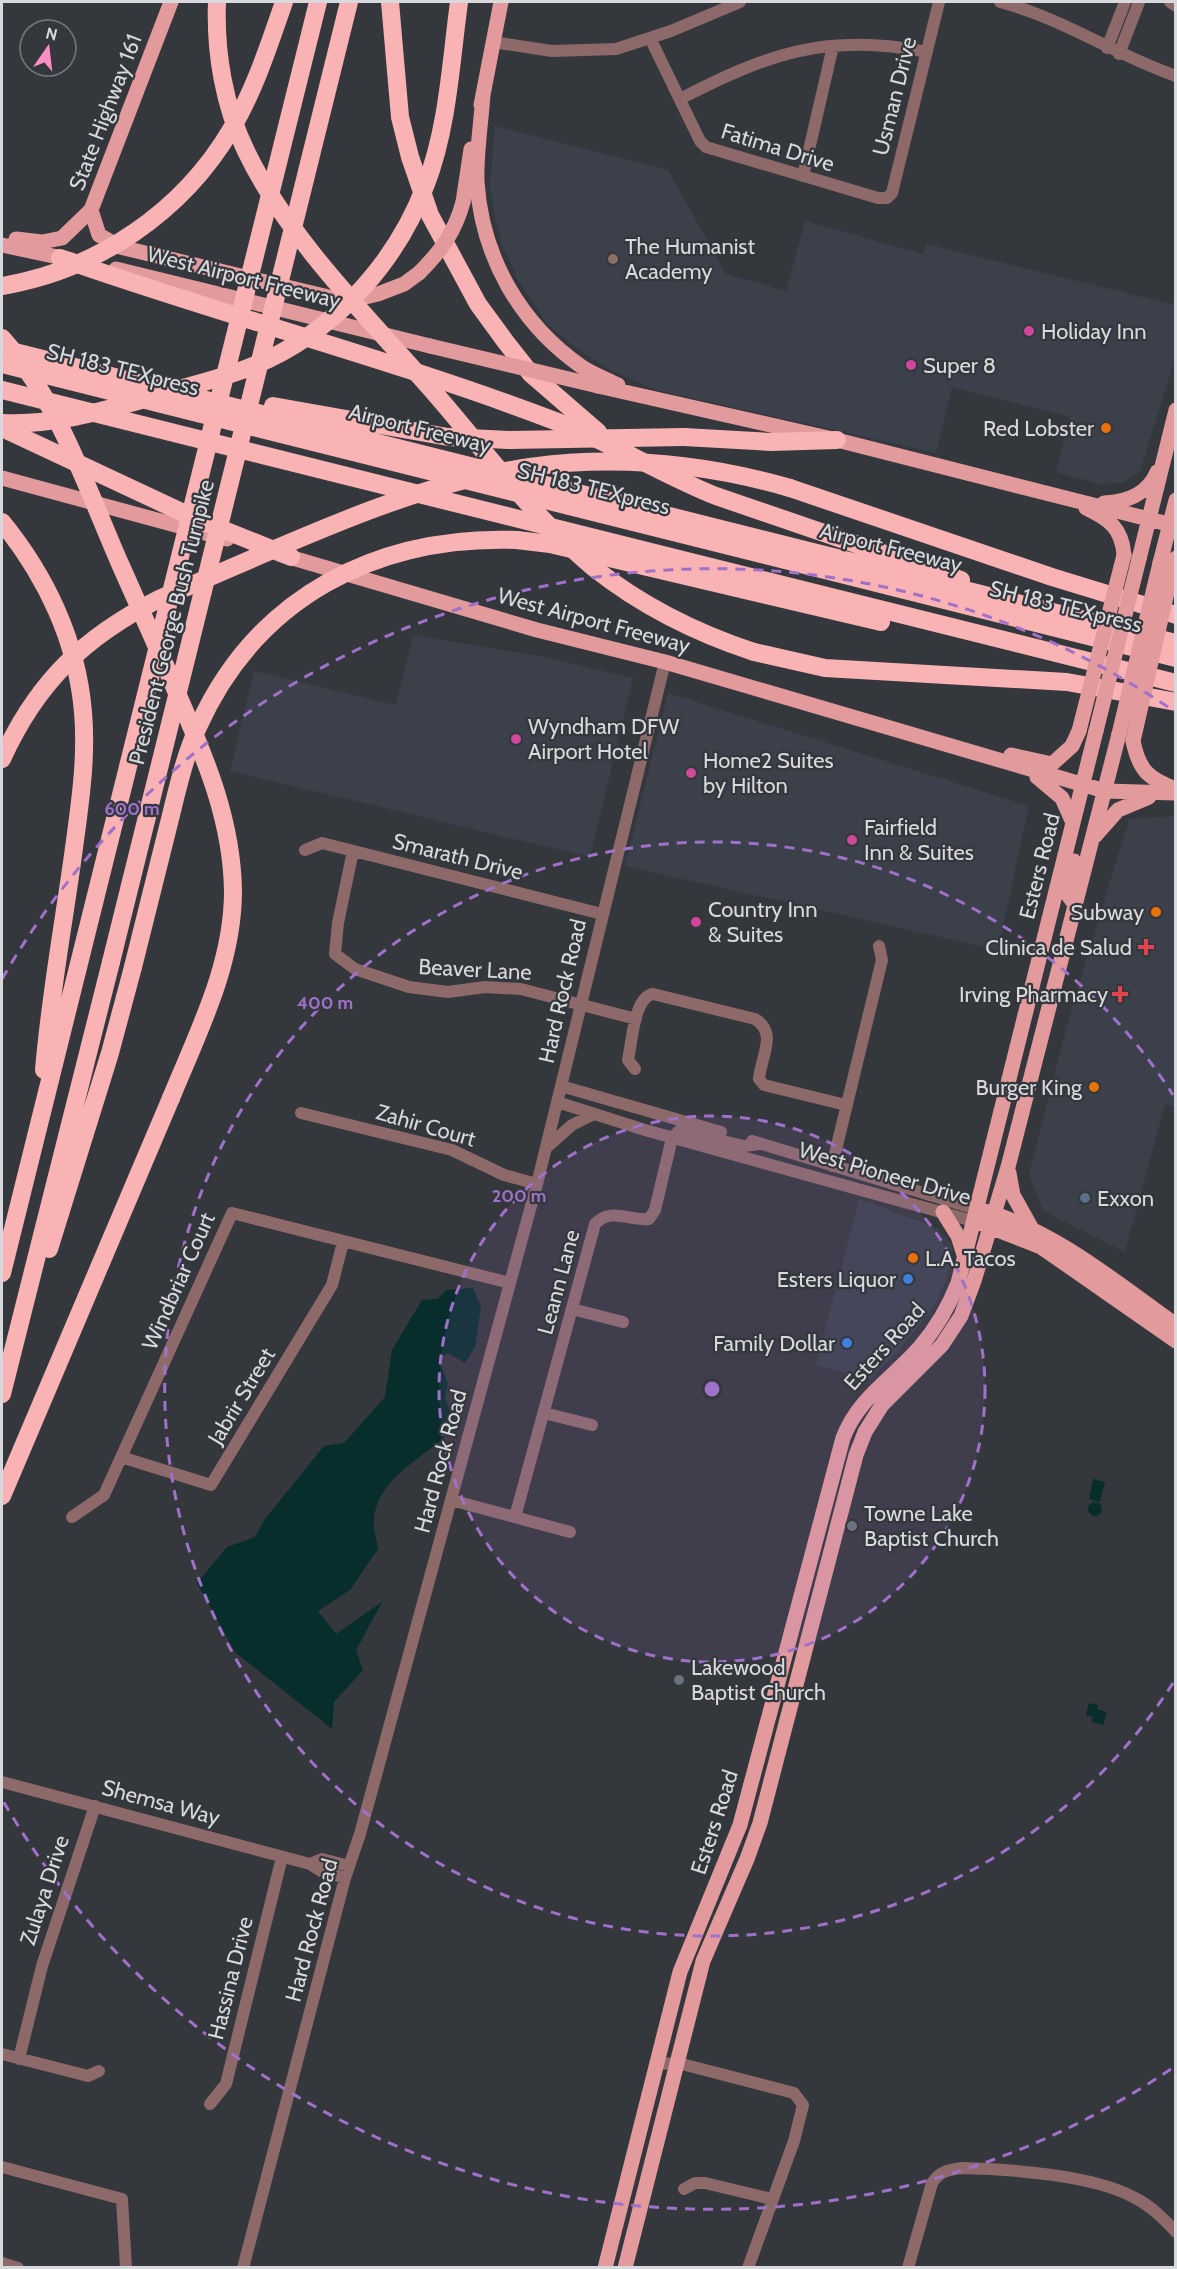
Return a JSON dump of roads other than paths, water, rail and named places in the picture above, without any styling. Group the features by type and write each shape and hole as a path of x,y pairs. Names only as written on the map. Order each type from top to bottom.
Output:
{"highway":[{"path":"217,2 218,39 226,96 245,149 276,204 327,269 516,489 575,551 617,585 668,616 705,634 754,652 825,668 1067,682 1176,702"},
{"path":"2,286 46,275 99,254 147,223 182,193 215,154 240,113 255,81 284,2"},
{"name":"President George Bush Turnpike","path":"2,1274 318,2"},
{"name":"President George Bush Turnpike","path":"2,1394 349,2"},
{"path":"390,2 400,117 410,157 430,215 478,304 531,374 567,407 622,450"},
{"path":"2,423 37,423 78,417 241,370 295,344 338,312 373,276 388,255 402,234 426,183 438,139 459,2"},
{"path":"60,258 433,377 557,422 622,450 706,492 948,574 1001,599"},
{"path":"2,338 31,375 61,430 206,759 225,820 233,893 229,938 216,987 2,1496"},
{"name":"Airport Freeway","path":"2,349 1176,643"},
{"name":"SH 183 TEXpress","path":"2,364 1176,658"},
{"name":"SH 183 TEXpress","path":"2,375 1176,667"},
{"path":"2,390 1176,683"},
{"path":"203,398 305,410 448,437 509,440 684,437 771,442 837,440"},
{"path":"2,428 192,516 291,557"},
{"path":"2,759 25,714 57,672 95,637 127,615 159,599 403,499 495,474 538,466 596,461 693,467 752,477 1052,577 1176,615"},
{"path":"2,522 32,562 60,617 74,661 83,711 85,746 81,795 47,1036 39,1126"},
{"path":"26,1303 60,1221 133,967 184,764 198,727 215,693 252,642 286,611 321,586 375,560 424,546 454,541 517,540 550,544 885,622 962,629"}],"main road":[{"name":"State Highway 161","path":"2,238 42,242 62,238 91,210 171,2"},
{"path":"91,210 99,235 120,247 321,296 337,299 370,296 404,284 419,273 446,243 454,230 464,202 468,162 501,2"},
{"path":"483,95 477,181 482,217 496,265 524,312 546,338 583,368 648,399"},
{"name":"West Airport Freeway","path":"2,245 648,399 837,440 1172,525"},
{"name":"Esters Road","path":"605,2268 688,1950 716,1888 740,1825 804,1618 841,1478 850,1420 859,1406 919,1348 938,1323 950,1304 965,1259 1176,410"},
{"path":"1089,504 1128,501 1143,491 1155,477 1165,453"},
{"name":"West Airport Freeway","path":"2,478 87,499 537,630 665,662 1105,792 1157,794 1176,791"},
{"path":"837,713 873,713 1006,753 1052,764 1072,746 1079,731 1124,555 1123,540 1115,525 1061,497"},
{"name":"Esters Road","path":"841,1478 882,1405 942,1345 961,1316 981,1259 1008,1167 1105,792 1126,737 1160,563 1172,525 1176,500"},
{"path":"1176,558 1126,737 1144,772 1157,782 1176,791"},
{"path":"1022,768 1057,791 1066,803 1078,844 1068,895 1076,906"},
{"path":"1093,838 1118,810 1157,794"},
{"path":"1054,900 1076,906"},
{"path":"1037,970 1039,988 1036,1015 1037,1025 1043,1033"},
{"path":"1022,1028 1043,1033"},
{"path":"981,1259 998,1244 1029,1235 1013,1195 1008,1167"},
{"path":"943,1212 958,1236 965,1259"},
{"name":"West Pioneer Drive","path":"975,1215 993,1220 1079,1257 1176,1325"},
{"name":"West Pioneer Drive","path":"1029,1235 1176,1341"},
{"name":"Esters Road","path":"625,2268 703,1961 760,1823 804,1618"}],"street":[{"path":"493,42 552,51 616,49 740,2"},
{"name":"Usman Drive","path":"887,198 892,193 939,2"},
{"path":"1000,2 1046,16 1113,51 1176,76"},
{"path":"1113,51 1125,2"},
{"path":"1113,51 1139,2"},
{"path":"1170,2 1176,6"},
{"name":"Fatima Drive","path":"650,38 706,147 878,198 887,198"},
{"path":"680,99 739,69 770,58 833,46 854,43 892,45 927,52"},
{"path":"804,176 833,46"},
{"name":"Hard Rock Road","path":"243,2268 347,1872 537,1184 665,662"},
{"name":"Smarath Drive","path":"305,850 322,843 602,914"},
{"name":"Beaver Lane","path":"353,851 338,923 335,954 356,969 409,987 448,992 485,987 521,989 581,1004"},
{"path":"832,1166 882,960 879,946"},
{"path":"636,1070 628,1060 636,1019 641,1000 653,994 755,1019 766,1026 768,1033 759,1079 764,1085 846,1105"},
{"path":"581,1004 636,1019"},
{"name":"West Pioneer Drive","path":"561,1086 869,1176 975,1215"},
{"name":"West Pioneer Drive","path":"557,1102 672,1137 943,1212 975,1215"},
{"name":"Zahir Court","path":"301,1113 452,1150 504,1175 537,1184"},
{"path":"546,1148 572,1125 594,1114"},
{"path":"672,1137 679,1131 744,1146 759,1144"},
{"name":"Leann Lane","path":"515,1517 595,1224 602,1216 612,1214 637,1220 649,1219 655,1210 672,1137"},
{"path":"807,1175 811,1171 856,1178 869,1176"},
{"name":"Windbriar Court","path":"72,1517 104,1495 232,1213 510,1283"},
{"name":"Jabrir Street","path":"121,1457 211,1485 332,1285 343,1242"},
{"path":"572,1309 623,1322"},
{"path":"544,1413 592,1425"},
{"path":"451,1500 570,1532"},
{"name":"Shemsa Way","path":"2,1782 282,1857 347,1872"},
{"name":"Zulaya Drive","path":"19,2059 42,1966 95,1806"},
{"name":"Hassina Drive","path":"210,2104 226,2084 282,1857"},
{"path":"2,2054 87,2076 99,2071"},
{"path":"659,2057 794,2094 800,2098 803,2105 800,2121 748,2268"},
{"path":"2,2167 122,2199 126,2268"},
{"path":"908,2268 926,2198 937,2175 945,2171 982,2169 1068,2179 1117,2189 1135,2197 1159,2214 1176,2232"},
{"path":"684,2189 695,2183 705,2183 772,2199"},
{"path":"2,2263 18,2268"}],"place":[{"name":"The Humanist Academy","path":"613,259"},
{"name":"Holiday Inn","path":"1029,331"},
{"name":"Super 8","path":"911,365"},
{"name":"Red Lobster","path":"1106,428"},
{"name":"Wyndham DFW Airport Hotel","path":"516,739"},
{"name":"Home2 Suites by Hilton","path":"691,773"},
{"name":"Fairfield Inn & Suites","path":"852,840"},
{"name":"Subway","path":"1156,912"},
{"name":"Country Inn & Suites","path":"696,922"},
{"name":"Clinica de Salud","path":"1146,947"},
{"name":"Irving Pharmacy","path":"1120,994"},
{"name":"Burger King","path":"1094,1087"},
{"name":"Exxon","path":"1085,1198"},
{"name":"L.A. Tacos","path":"913,1258"},
{"name":"Esters Liquor","path":"908,1279"},
{"name":"Family Dollar","path":"847,1343"},
{"name":"Towne Lake Baptist Church","path":"852,1526"},
{"name":"Lakewood Baptist Church","path":"679,1680"}]}
